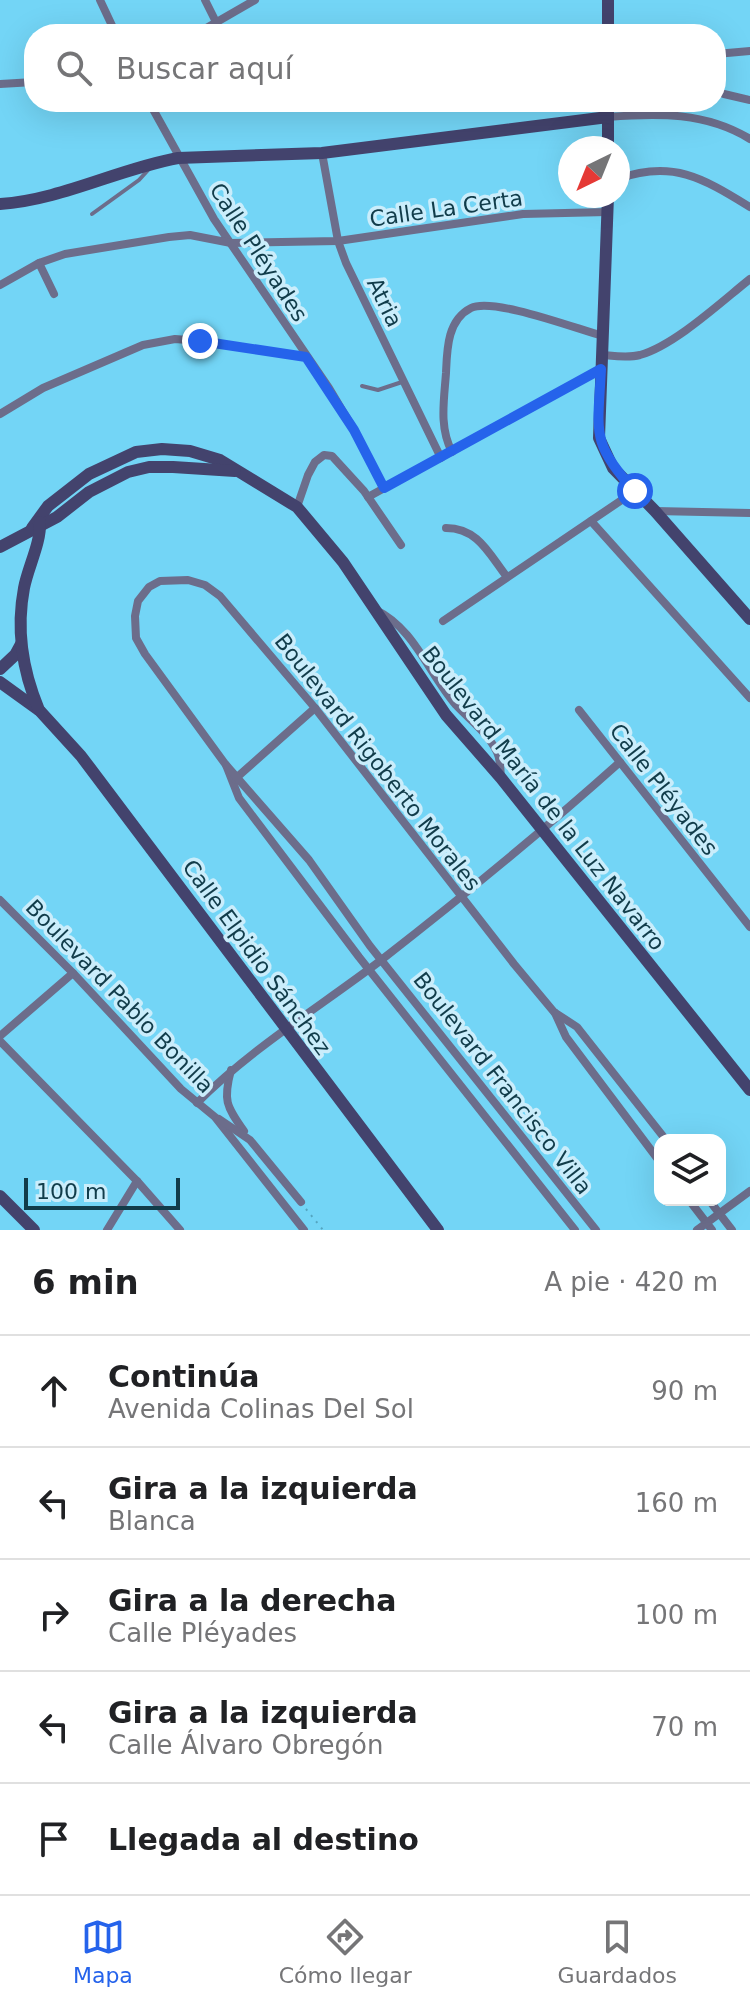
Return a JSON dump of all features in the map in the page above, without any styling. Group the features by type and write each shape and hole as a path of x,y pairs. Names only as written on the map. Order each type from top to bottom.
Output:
{"street":[{"path":"100,0 111,24"},
{"path":"205,0 216,22"},
{"path":"213,24 255,0"},
{"path":"608,0 608,24"},
{"path":"726,53 750,51"},
{"path":"0,84 24,83"},
{"path":"726,94 750,100"},
{"name":"Calle Pléyades","path":"154,112 178,158 231,243 354,430 384,488"},
{"path":"608,112 608,136"},
{"path":"1,207 41,199 156,162 178,158 322,153 608,117 669,114 697,118 727,127 750,139"},
{"name":"Atria","path":"322,153 338,241 441,458"},
{"path":"630,174 661,170 685,173 703,178 750,207"},
{"path":"607,208 599,438 613,468 750,619"},
{"name":"Calle La Certa","path":"0,285 39,263 65,254 169,237 190,235 231,243 338,241 523,214 607,212"},
{"path":"39,263 54,294"},
{"path":"603,355 640,355 667,343 750,279"},
{"path":"452,452 443,431 449,337 460,317 472,307 502,307 603,336"},
{"path":"0,414 43,388 143,345 175,339 306,357"},
{"path":"368,497 601,369"},
{"name":"Boulevard María de la Luz Navarro","path":"0,547 37,524 48,506 89,474 136,452 162,449 190,451 220,460 297,507 343,562 446,715 501,778 750,1090"},
{"path":"297,507 308,475 315,462 324,455 339,461 401,545"},
{"path":"443,621 635,491"},
{"path":"655,511 750,513"},
{"path":"591,521 750,698"},
{"path":"37,524 24,589 21,643 30,689 40,711"},
{"path":"446,528 468,531 476,537 507,577"},
{"name":"Boulevard Rigoberto Morales","path":"235,780 160,677 136,638 138,601 149,587 172,579 188,580 205,585 235,611 554,1012 566,1037 654,1154"},
{"path":"0,669 15,655 21,643"},
{"path":"0,682 40,711"},
{"path":"235,780 315,708"},
{"name":"Calle Pléyades","path":"579,710 750,927"},
{"name":"Calle Elpidio Sánchez","path":"40,711 81,756 146,840 285,1030 438,1230"},
{"path":"197,1103 231,1070 381,960 542,831 620,762"},
{"name":"Boulevard Francisco Villa","path":"235,780 309,860 381,960 596,1230"},
{"name":"Boulevard Francisco Villa","path":"235,780 239,798 575,1230"},
{"name":"Boulevard Pablo Bonilla","path":"0,900 197,1103 250,1140 301,1202"},
{"path":"73,973 0,1038 180,1230"},
{"path":"411,1019 422,1009"},
{"name":"Boulevard Rigoberto Morales","path":"554,1012 577,1027 661,1134"},
{"path":"231,1070 226,1101 250,1140"},
{"name":"Boulevard Pablo Bonilla","path":"215,1117 304,1230"},
{"path":"107,1230 137,1181"},
{"path":"697,1230 709,1227 720,1214 750,1191"},
{"path":"0,1196 34,1230"},
{"path":"693,1206 709,1227"},
{"path":"714,1206 732,1230"}],"lane":[{"path":"92,214 139,180 156,162"},
{"path":"362,386 378,390 404,382"}],"path":[{"path":"301,1202 323,1230"}],"route":[{"path":"200,341 306,357 329,388 384,488 601,369 599,438 613,468 635,491"}]}
